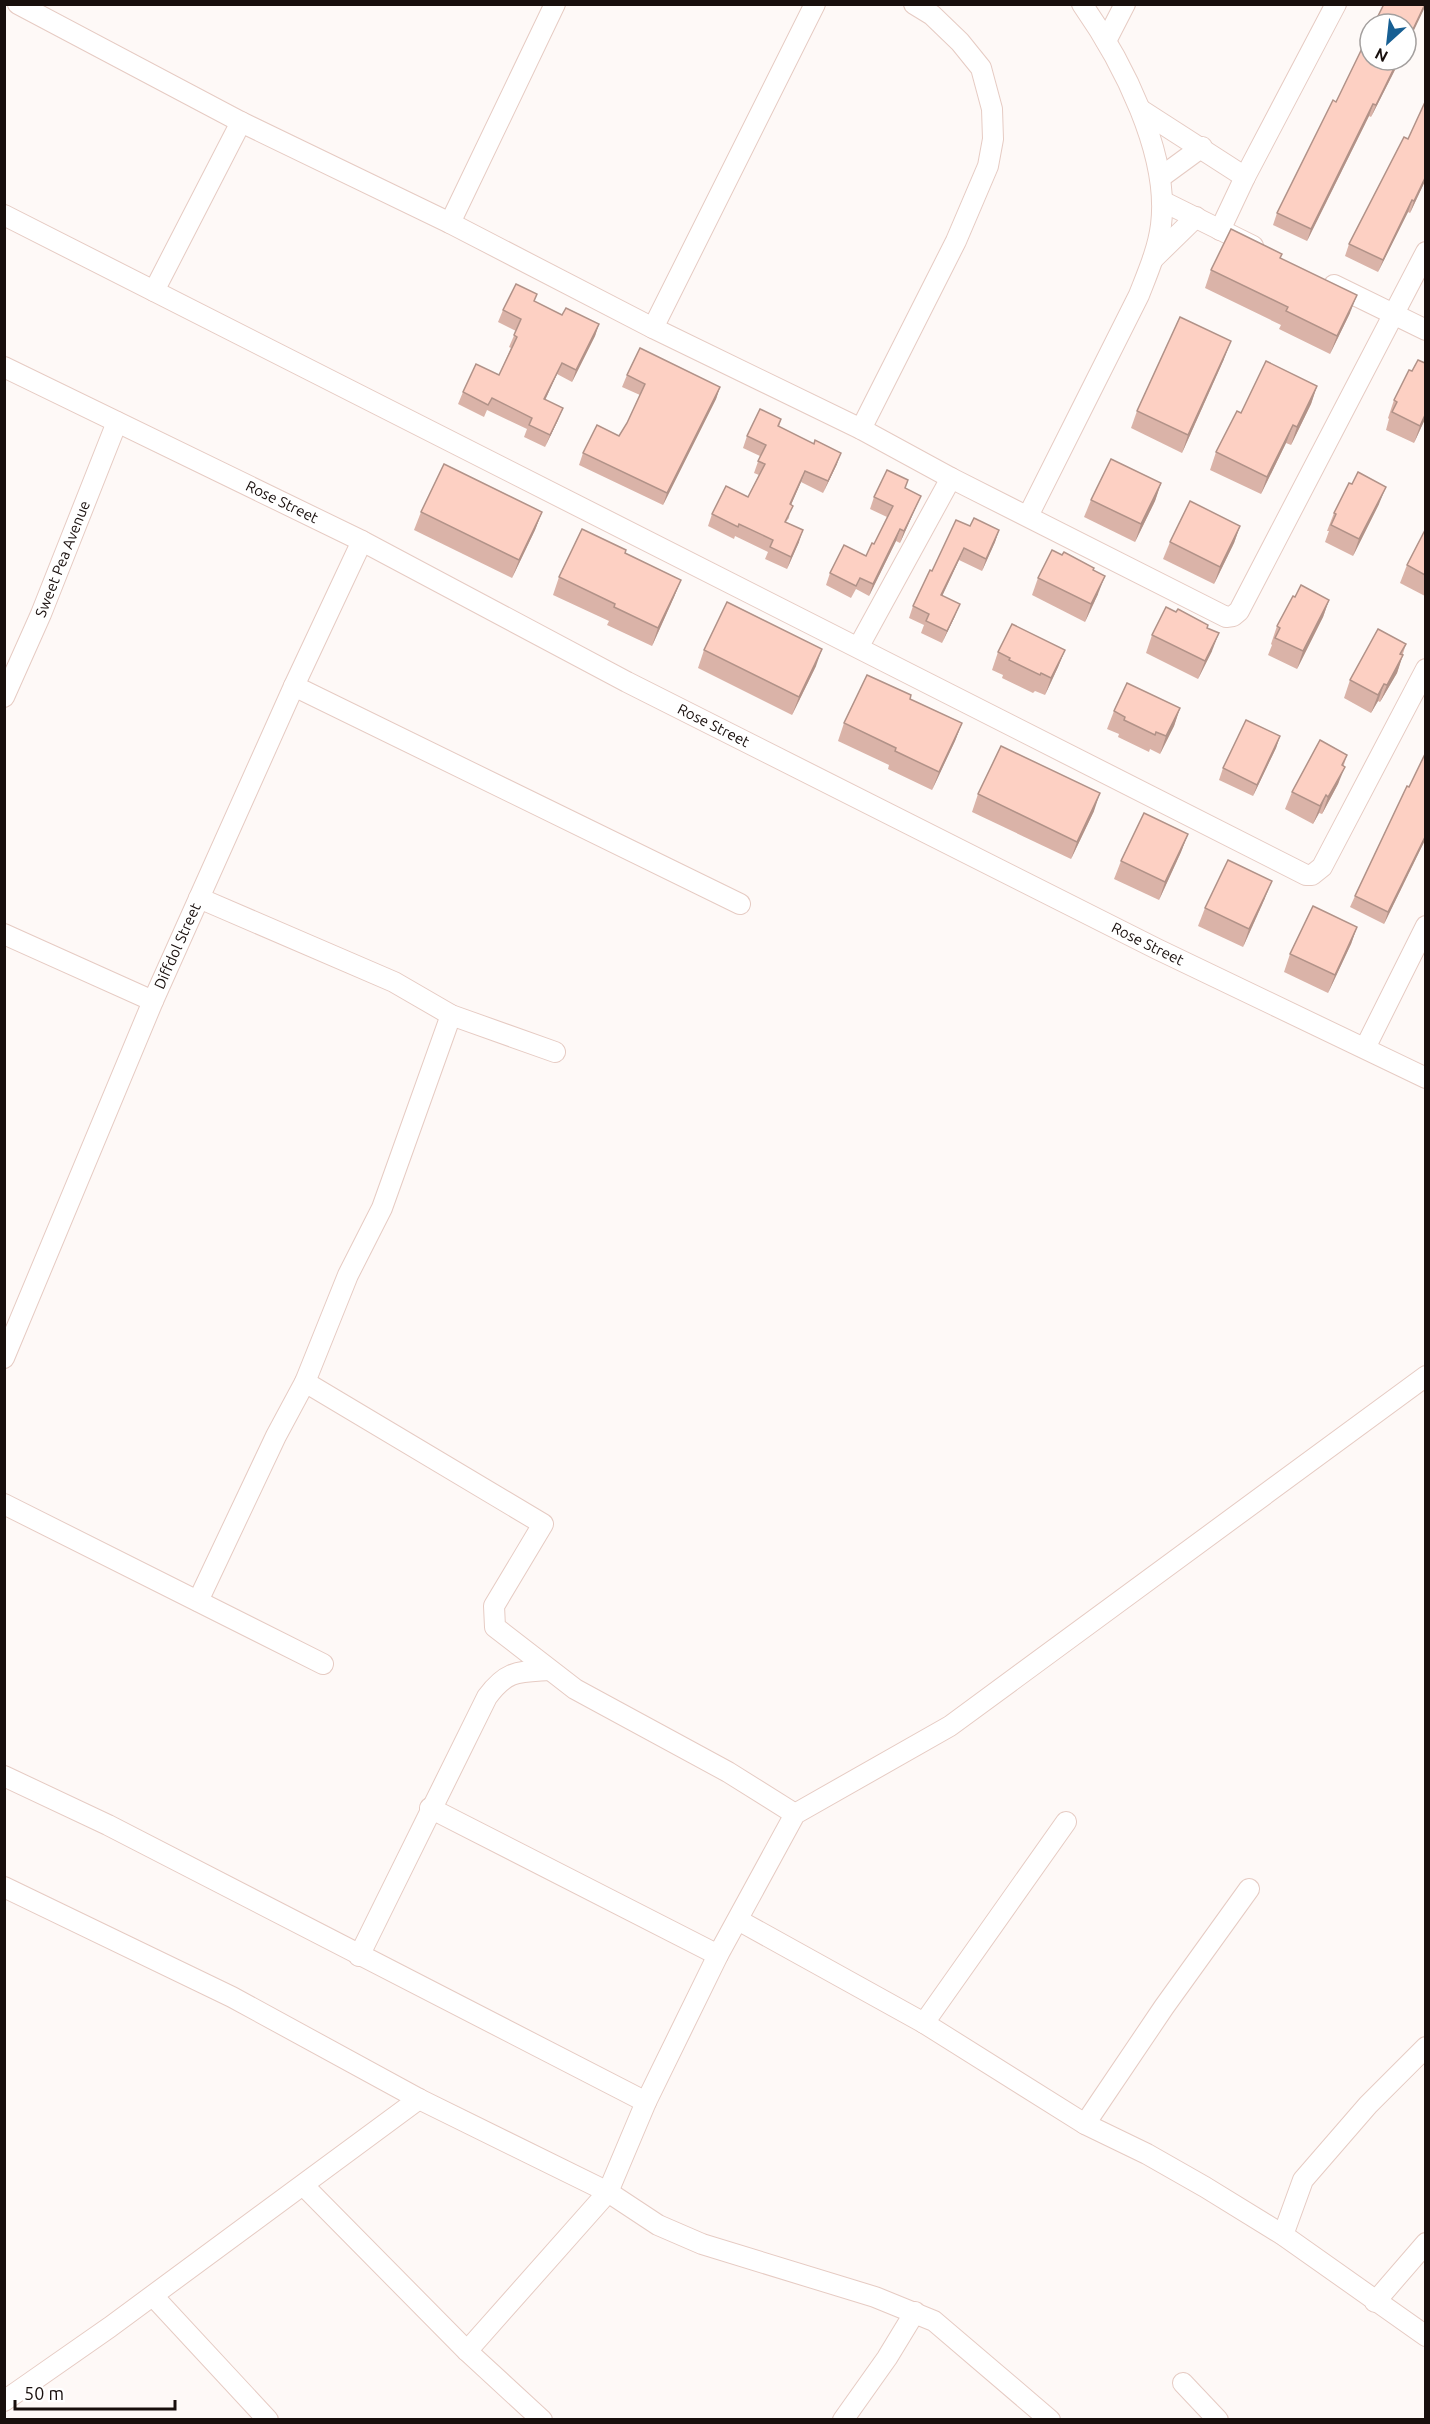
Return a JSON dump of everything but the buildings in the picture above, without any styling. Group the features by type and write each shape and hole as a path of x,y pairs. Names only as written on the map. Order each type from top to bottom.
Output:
{"street":[{"path":"18,4 241,122 450,223 653,328 861,429 951,478 1227,616 1233,616 1239,611 1245,600 1425,252"},
{"path":"450,223 555,4"},
{"path":"653,328 815,4"},
{"path":"861,429 956,242 988,166 993,139 992,109 981,68 960,42 932,15 914,4"},
{"path":"1028,516 1123,330 1153,259 1161,226 1161,177 1142,110 1106,41 1082,4"},
{"path":"1106,41 1125,4"},
{"path":"1220,230 1245,177 1336,4"},
{"path":"1142,110 1245,177"},
{"path":"154,291 241,122"},
{"path":"1161,177 1202,147"},
{"path":"1162,201 1271,254"},
{"path":"4,215 859,646 1306,875 1312,875 1322,867 1425,669"},
{"path":"1153,259 1196,218"},
{"path":"1322,279 1425,330"},
{"name":"Rose Street","path":"4,367 362,541 648,693 1157,949 1425,1077"},
{"name":"Sweet Pea Avenue","path":"4,696 41,614 117,422"},
{"path":"859,646 951,478"},
{"name":"Diffdol Street","path":"4,1358 153,1001 294,686 362,541"},
{"path":"294,686 740,904"},
{"path":"199,897 394,982 452,1015 555,1052"},
{"path":"1365,1048 1425,926"},
{"path":"4,934 153,1001"},
{"path":"198,1601 276,1436 305,1382 348,1275 382,1208 452,1015"},
{"path":"467,2351 608,2192 646,2102 718,1954 795,1814 950,1726 1425,1376"},
{"path":"305,1382 543,1524 494,1606 495,1627 575,1689 728,1772 795,1814"},
{"path":"4,1504 322,1664"},
{"path":"359,1956 430,1808 487,1697 499,1681 516,1673 549,1670"},
{"path":"4,1776 108,1825 276,1910 359,1956 646,2102"},
{"path":"430,1808 718,1954"},
{"path":"924,2023 1066,1822"},
{"path":"4,1887 232,1997 419,2099 608,2192 658,2225 702,2244 875,2297 934,2321 1050,2420"},
{"path":"1085,2124 1164,2007 1249,1889"},
{"path":"738,1920 924,2023 1085,2124 1166,2165 1283,2235 1425,2336"},
{"path":"1283,2235 1303,2180 1368,2105 1425,2048"},
{"path":"4,2400 153,2296 419,2099"},
{"path":"304,2186 467,2351 543,2420"},
{"path":"1375,2302 1425,2243"},
{"path":"153,2296 268,2420"},
{"path":"843,2420 887,2358 915,2312"},
{"path":"1183,2383 1218,2420"}]}
